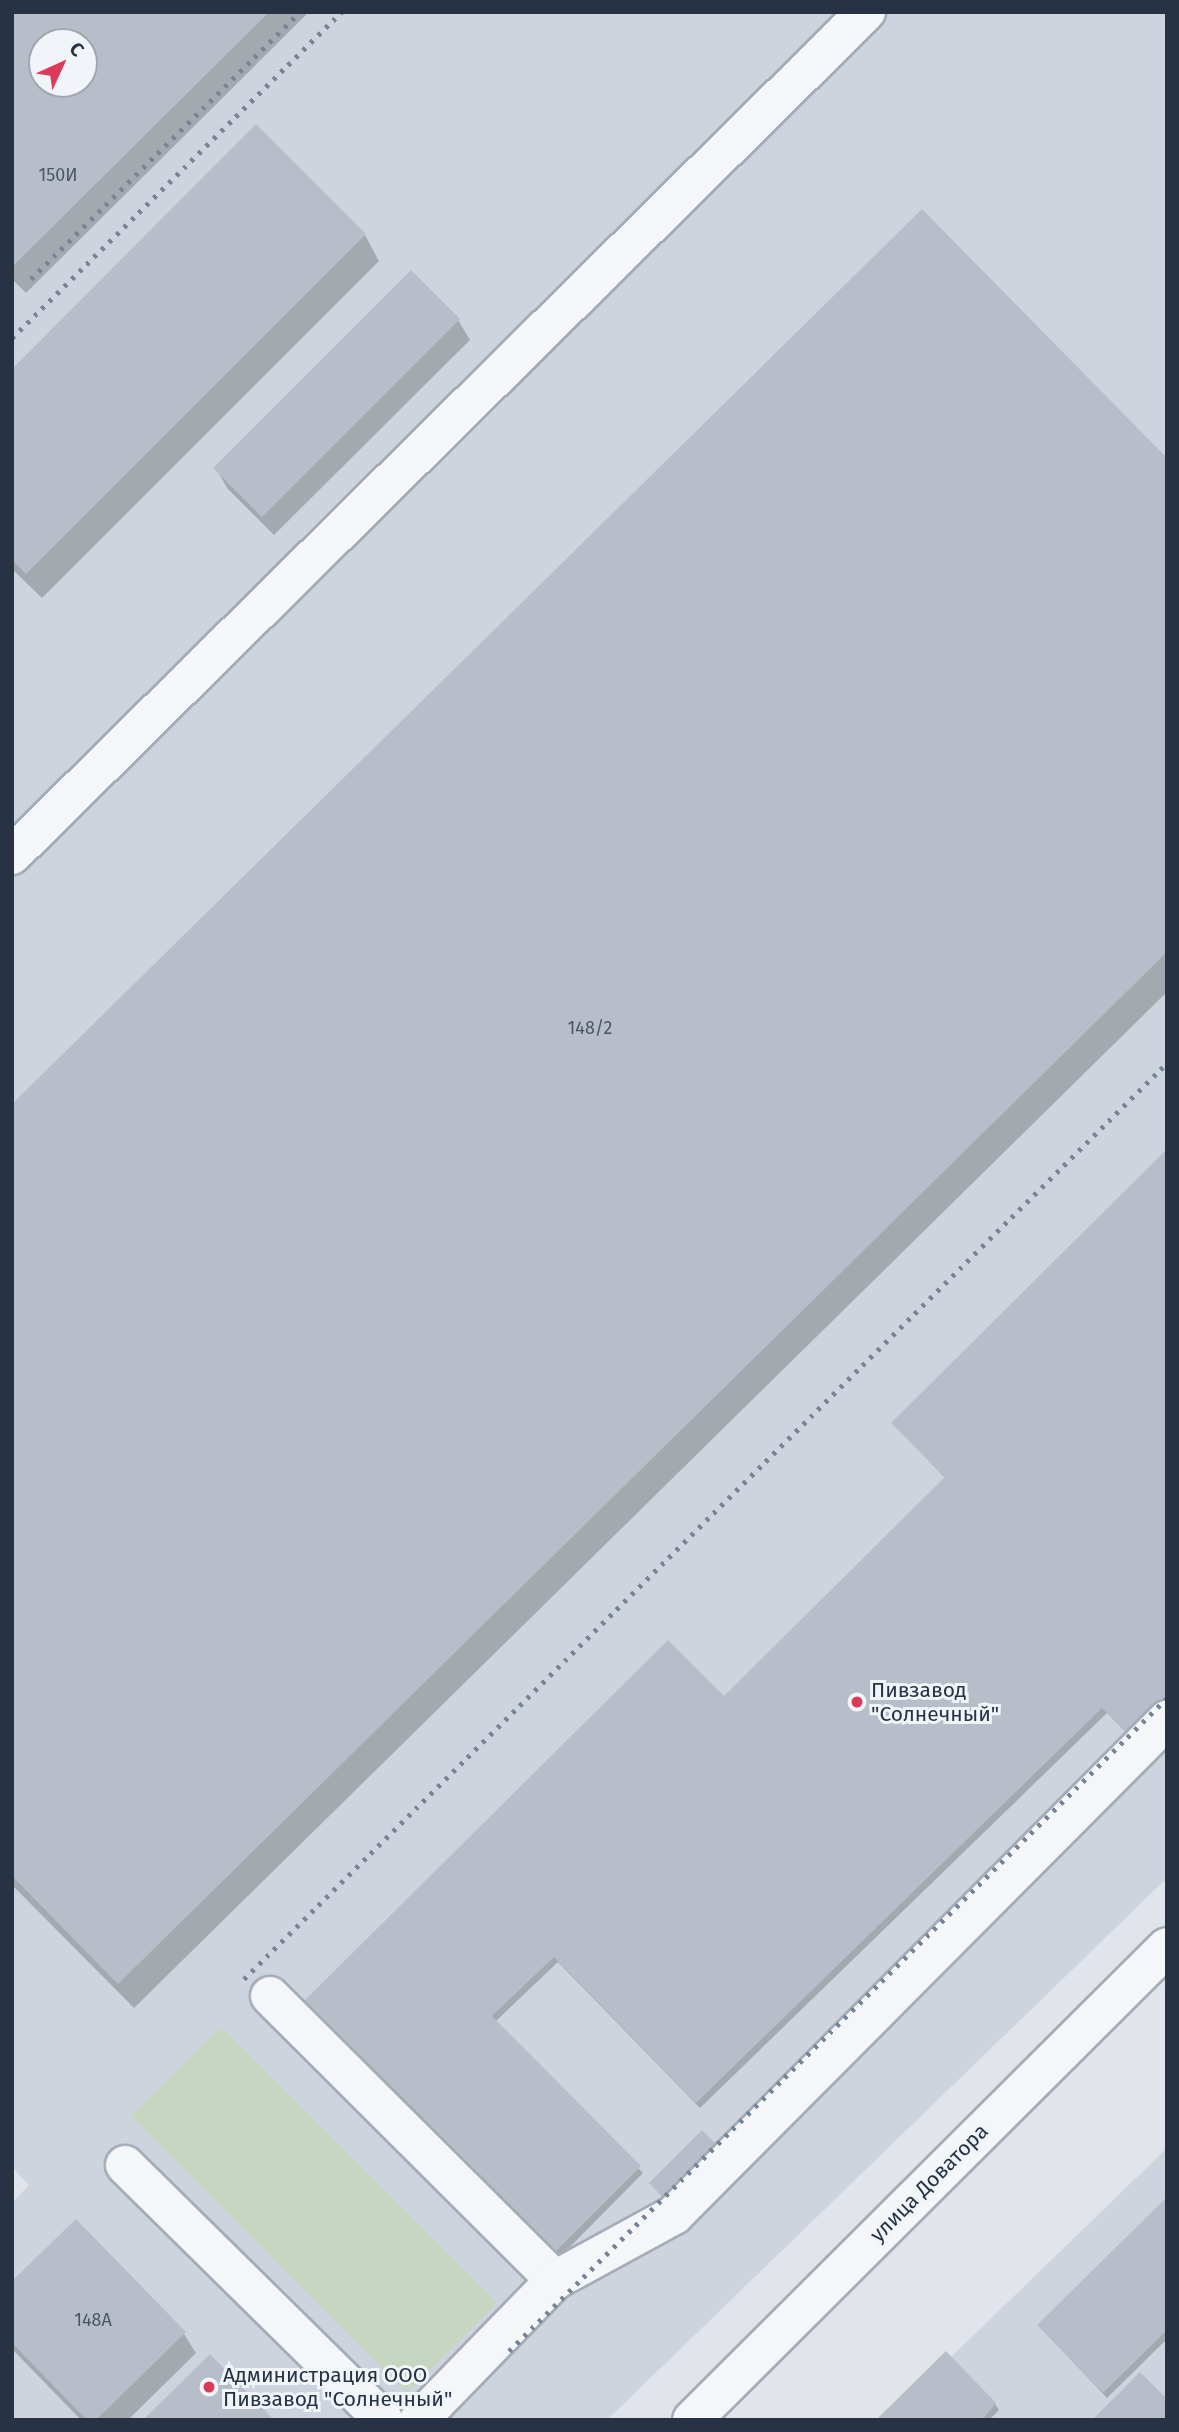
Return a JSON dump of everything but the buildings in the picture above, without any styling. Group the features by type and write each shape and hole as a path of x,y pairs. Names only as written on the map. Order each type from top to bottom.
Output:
{"street":[{"path":"12,855 866,12"},
{"path":"419,2420 555,2280 674,2215 1167,1720"},
{"name":"улица Доватора","path":"692,2420 1167,1947"},
{"path":"270,1996 555,2280"},
{"path":"125,2165 384,2420"}],"shaded area":[{"path":"12,12 1167,12 1167,1878 607,2420 12,2420 12,2203 29,2185 12,2167"},
{"path":"1167,2148 1167,2420 886,2420"}],"green space":[{"path":"221,2027 497,2303 407,2393 131,2116"}],"railway":[{"path":"31,279 300,12"},
{"path":"12,338 342,12"},
{"path":"244,1979 1167,1063"},
{"path":"509,2351 1167,1698"}],"place":[{"name":"Пивзавод \"Солнечный\"","path":"857,1702"},
{"name":"Администрация ООО Пивзавод \"Солнечный\"","path":"209,2387"}]}
